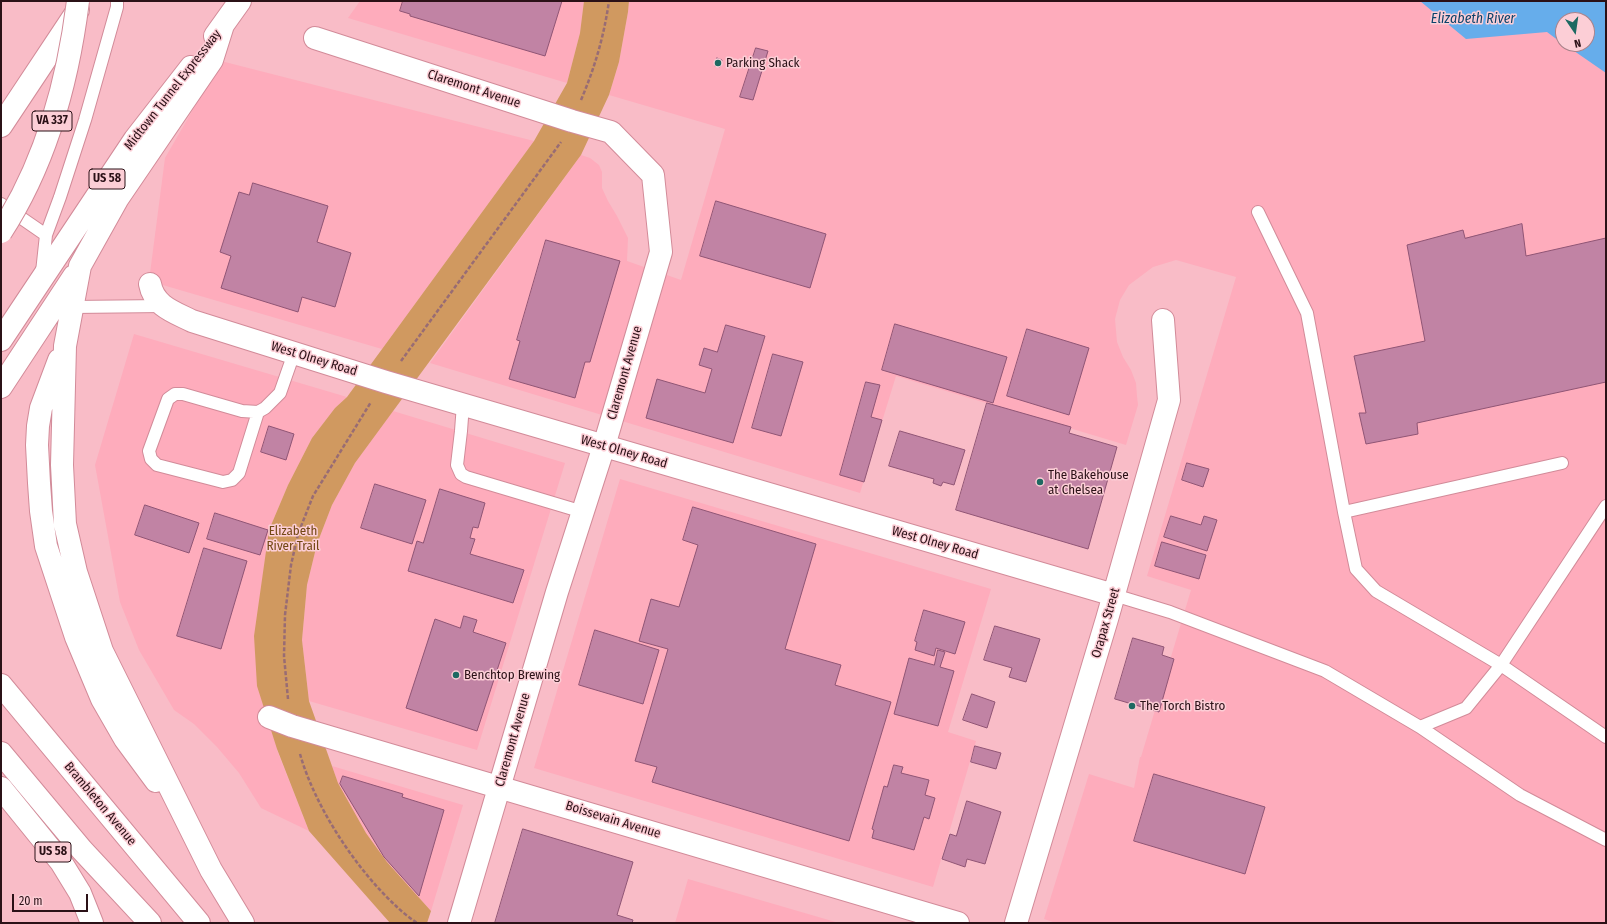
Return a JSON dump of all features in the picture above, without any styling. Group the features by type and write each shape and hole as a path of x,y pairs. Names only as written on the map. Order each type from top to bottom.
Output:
{"main road":[{"name":"VA 337","path":"1,232 25,188 48,136 64,81 74,35 78,1"},
{"path":"1,126 9,106 84,1"},
{"name":"Midtown Tunnel Expressway","path":"1,340 135,139 240,1"},
{"path":"1,387 80,266 118,198 212,60 223,25"},
{"name":"Claremont Avenue","path":"315,38 572,121 612,132 653,175 661,252 604,446 557,592 459,923"},
{"path":"80,266 65,346 62,465 65,524 76,572 102,651 211,870 243,923"},
{"name":"West Olney Road","path":"150,284 152,293 164,306 192,321 386,382 1114,595"},
{"name":"Orapax Street","path":"1016,923 1114,595 1169,400 1163,320"},
{"name":"Brambleton Avenue","path":"1,685 200,923"},
{"name":"Boissevain Avenue","path":"268,717 292,726 500,786 958,923"},
{"path":"1,754 82,850 150,923"},
{"name":"US 58","path":"1,788 61,862 80,893 92,923"},
{"path":"82,850 134,923"}],"lane":[{"path":"41,279 46,235 85,120 117,8 117,1"},
{"path":"1,204 46,235"},
{"path":"1258,212 1307,313 1356,569 1376,592 1502,665 1606,737"},
{"path":"72,307 164,306"},
{"path":"258,412 239,474 232,480 223,482 157,465 151,459 149,451 168,398 175,394 183,394 242,411 258,412 265,408 280,393 294,353"},
{"path":"462,404 461,431 457,465 461,474 466,477 583,512"},
{"path":"1344,512 1562,463"},
{"path":"1420,727 1466,708 1502,665 1606,506"},
{"path":"1114,595 1170,612 1325,671 1420,727 1520,795 1606,840"}],"path":[{"path":"417,923 396,907 376,885 346,846 321,805 303,764 292,726 284,656 285,615 291,565 298,534 313,496 368,406 560,143 572,121 594,71 605,30 609,1"}],"shaded area":[{"path":"360,1 584,1 580,33 567,83 348,18"},
{"path":"629,1 1574,1 1606,11 1606,923 1056,923 1044,919 1089,774 1134,788 1140,757 1191,590 1147,576 1236,277 1176,260 1153,267 1129,285 1120,300 1115,319 1117,342 1136,383 1138,405 1126,445 896,376 860,493 430,363 581,155 590,158 599,165 602,172 602,188 628,238 627,261 681,280 725,129 609,95 619,62"},
{"path":"221,61 534,141 382,349 149,281 165,158"},
{"path":"134,334 347,397 335,408 312,438 288,485 269,530 277,750 309,831 261,808 239,773 217,747 194,724 174,710 139,650 120,602 95,465"},
{"path":"393,411 565,463 477,750 309,701 302,640 307,585 317,544 332,505 355,463"},
{"path":"620,479 991,589 948,732 976,741 933,887 534,768"},
{"path":"332,766 463,805 431,911 387,862 366,833 338,783"},
{"path":"688,879 839,923 675,923"}],"green space":[{"name":"Elizabeth River Trail","path":"584,1 629,1 619,62 609,95 581,155 355,463 332,505 317,544 307,585 302,640 309,701 338,783 366,833 387,862 431,911 427,923 390,923 309,831 277,749 257,686 254,636 269,530 288,485 312,438 335,408 347,397 534,141 567,83 580,33"}],"water":[{"name":"Elizabeth River","path":"1420,1 1606,1 1606,73 1576,52 1595,52 1595,12 1555,12 1555,38 1547,32 1466,39"}],"building":[{"path":"403,1 562,1 545,56 410,16 410,14 400,11"},
{"path":"756,48 768,51 753,100 740,97"},
{"name":"Parking Shack","path":"717,58 722,60 720,67 715,66"},
{"path":"253,183 328,206 317,242 351,253 335,307 302,297 298,312 221,288 231,256 220,252 239,192 249,195"},
{"path":"716,201 826,234 810,288 700,256"},
{"path":"1522,224 1526,256 1606,238 1606,382 1417,423 1418,434 1366,444 1359,413 1366,413 1354,356 1425,341 1407,245 1463,230 1465,238"},
{"path":"546,240 620,261 590,362 585,362 575,398 509,379 520,341 517,340"},
{"path":"895,324 1007,357 993,403 882,370"},
{"path":"726,325 765,336 733,443 646,418 657,379 705,393 712,369 699,365 704,348 717,352"},
{"path":"1027,329 1089,348 1069,415 1007,396"},
{"path":"773,354 803,362 781,436 752,428"},
{"path":"866,382 880,385 871,417 882,420 864,482 840,475"},
{"path":"987,403 1071,427 1069,433 1117,447 1088,549 956,510"},
{"path":"269,426 294,434 286,460 261,452"},
{"path":"900,431 965,450 954,485 943,482 941,486 933,483 934,479 889,466"},
{"path":"1187,463 1209,469 1203,487 1182,480"},
{"path":"375,484 426,500 412,544 361,528"},
{"path":"440,489 485,503 478,528 473,527 470,538 475,539 470,554 524,570 513,603 408,571 417,541 423,543"},
{"path":"145,505 199,523 189,553 135,535"},
{"path":"693,507 816,544 785,649 841,665 835,685 891,702 849,841 652,782 657,767 635,761 668,649 639,641 651,599 679,607 698,545 683,540"},
{"path":"215,513 268,530 260,555 207,539"},
{"path":"1171,516 1201,525 1204,516 1217,520 1207,551 1164,537"},
{"path":"1162,542 1206,555 1199,579 1155,566"},
{"path":"204,548 247,561 221,649 177,636"},
{"path":"924,610 965,622 955,654 936,648 934,656 915,650 917,642 915,641"},
{"name":"Benchtop Brewing","path":"464,616 477,620 473,632 506,643 477,731 406,708 435,619 460,628"},
{"path":"995,626 1040,639 1026,682 1009,677 1012,668 984,660"},
{"path":"595,630 659,650 643,704 579,685"},
{"path":"1133,638 1164,647 1162,655 1174,659 1159,712 1115,699"},
{"path":"938,650 945,652 940,667 954,671 938,726 894,714 909,658 934,665"},
{"path":"972,694 995,702 987,728 963,720"},
{"path":"975,746 1001,753 996,769 971,762"},
{"path":"894,765 903,767 901,773 929,780 925,795 935,798 929,819 924,817 914,850 872,838 874,830 872,829 884,786 887,787"},
{"path":"1154,774 1265,807 1245,874 1134,841"},
{"path":"343,776 403,794 402,797 444,810 419,896 384,857 340,784"},
{"path":"967,801 1001,812 985,864 967,859 965,867 942,859 950,834 956,836"},
{"path":"523,829 633,862 617,915 633,920 632,923 495,923"}],"place":[{"name":"Parking Shack","path":"718,63"},
{"name":"The Bakehouse at Chelsea","path":"1040,482"},
{"name":"Benchtop Brewing","path":"456,675"},
{"name":"The Torch Bistro","path":"1132,706"}]}
